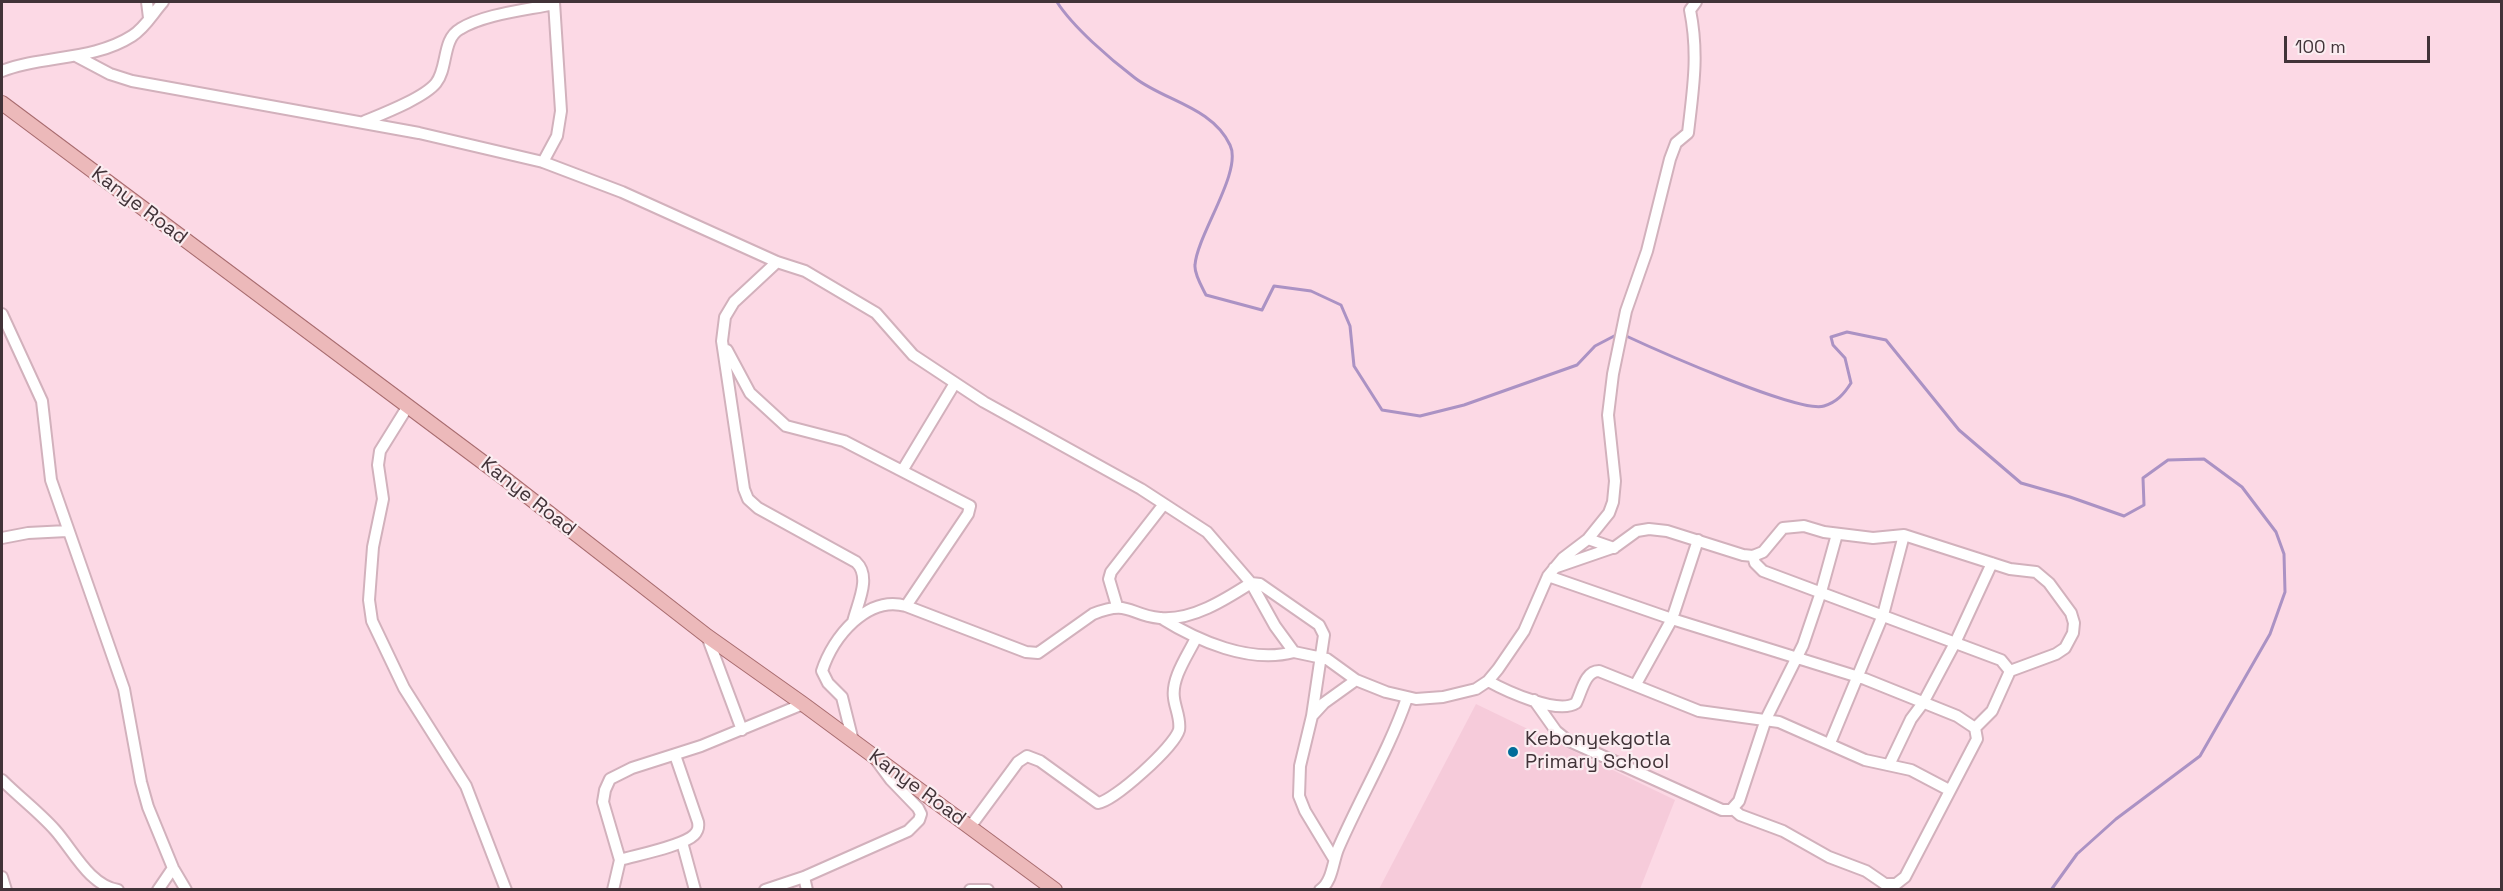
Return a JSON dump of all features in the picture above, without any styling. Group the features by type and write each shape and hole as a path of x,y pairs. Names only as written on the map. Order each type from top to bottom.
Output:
{"main road":[{"name":"Kanye Road","path":"2,103 408,406 707,636 1055,890"}],"street":[{"path":"147,2 149,18"},
{"path":"2,72 17,65 76,56 131,37 144,27 163,2"},
{"path":"363,122 406,103 435,85 444,65 449,42 459,29 485,20 554,3 561,111 557,136 543,162"},
{"path":"853,741 842,697 828,683 822,671 842,633 853,622 879,606 894,603 1033,653 1042,652 1093,614 1117,606 1161,618 1197,638 1249,653 1273,657 1294,652 1330,661 1356,680 1407,698 1428,699 1463,693 1488,681 1524,631 1551,572 1600,525 1609,513 1616,492 1608,415 1613,374 1626,311 1647,251 1665,175 1676,143 1688,133 1696,58 1691,4"},
{"path":"76,56 110,74 132,81 363,122 543,162 622,192 777,262 805,271 876,313 913,355 984,402 1164,504 1207,531 1251,583 1275,626 1294,652"},
{"path":"777,262 734,302 725,317 722,341 742,476 748,499 758,508 861,567 864,575 853,622"},
{"path":"2,314 42,401 51,480 124,689 141,782 148,807 173,868 186,890"},
{"path":"722,341 750,393 786,426 844,441 966,503 970,510 906,606"},
{"path":"902,471 955,383"},
{"path":"408,406 381,451 378,465 383,499 373,547 369,600 372,621 404,688 465,786 506,890"},
{"path":"1117,606 1109,579 1110,572 1164,504"},
{"path":"1600,525 1610,546"},
{"path":"1551,572 1610,546 1637,531 1649,529 1667,531 1753,556 1766,549 1777,533 1787,526 1804,526 1837,534 1873,538 1904,535 1992,564 2010,569 2032,570 2042,575 2071,613 2074,623 2071,638 2061,651 2042,661 2010,670"},
{"path":"2,538 28,533 67,531"},
{"path":"1534,700 1556,731 1567,740 1722,810 1733,808 1739,801 1766,719 1796,659 1821,592 1837,534"},
{"path":"1830,743 1883,615 1904,535"},
{"path":"1588,539 1610,546"},
{"path":"1636,684 1672,619 1698,540"},
{"path":"1753,556 1763,571 2001,660 2010,670"},
{"path":"1889,765 1911,719 1923,703 1955,643 1992,564"},
{"path":"1551,572 1672,619 1796,659 1858,676 1958,716 1975,728 1977,739 1905,877 1893,885 1885,884 1866,871 1829,857 1783,831 1740,815 1733,808"},
{"path":"1161,618 1175,617 1210,606 1251,583 1266,587 1319,625 1324,635 1312,716 1300,766 1299,796 1305,811 1334,859"},
{"path":"707,636 742,730"},
{"path":"970,827 1018,762 1027,756 1040,761 1098,803 1110,798 1130,782 1177,735 1179,725 1174,698 1175,687 1197,638"},
{"path":"1488,681 1534,700 1562,707 1574,705 1587,678 1595,670 1636,684 1698,711 1766,719 1796,728 1864,760 1911,770 1949,790"},
{"path":"1975,728 1992,711 2010,670"},
{"path":"1312,716 1324,703 1356,680"},
{"path":"1320,890 1328,883 1334,859 1390,742 1407,698"},
{"path":"612,890 620,860 603,802 604,790 610,779 617,774 742,730 803,704"},
{"path":"620,860 682,842 696,834 699,828 675,755"},
{"path":"765,890 804,877 908,831 920,820 921,814 918,808 883,771 874,757"},
{"path":"2,780 54,829 87,870 114,889"},
{"path":"682,842 695,890"},
{"path":"158,890 173,868"},
{"path":"87,870 95,890"},
{"path":"2,877 6,890"},
{"path":"804,877 807,890"},
{"path":"970,890 988,890"}],"shaded area":[{"name":"Kebonyekgotla Primary School","path":"1476,704 1675,800 1640,889 1379,889"}],"waterway":[{"path":"1057,2 1082,32 1115,62 1147,86 1200,113 1222,132 1230,145 1232,156 1230,170 1203,237 1195,265 1197,276 1206,295 1262,310 1274,286 1311,291 1341,305 1350,326 1354,366 1382,410 1420,416 1464,405 1577,365 1595,346 1618,334"},
{"path":"1624,335 1726,379 1810,406 1824,406 1833,402 1851,383 1845,358 1833,345 1831,337 1847,332 1886,340 1959,430 2021,483 2124,516 2144,505 2143,478 2168,460 2204,459 2242,487 2276,532 2284,554 2285,592 2270,634 2200,756 2116,819 2077,854 2051,890"}],"place":[{"name":"Kebonyekgotla Primary School","path":"1513,752"}]}
